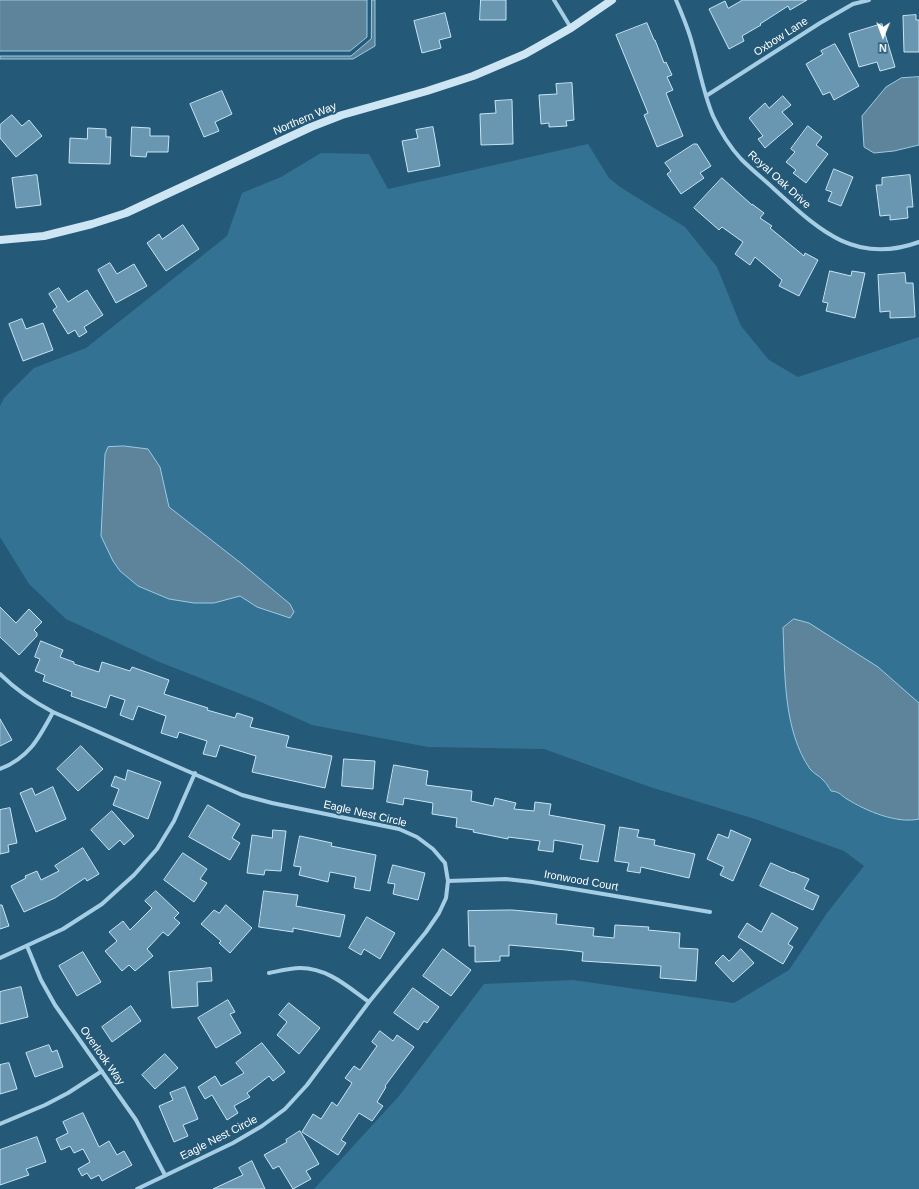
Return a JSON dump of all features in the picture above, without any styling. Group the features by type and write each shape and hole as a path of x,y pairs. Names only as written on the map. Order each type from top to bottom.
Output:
{"street":[{"path":"554,0 571,28"},
{"name":"Northern Way","path":"0,240 44,236 92,224 126,212 311,127 342,115 427,91 473,76 525,54 571,28 612,0"},
{"name":"Royal Oak Drive","path":"676,0 684,18 706,96 714,117 728,141 742,159 814,224 833,237 869,249 888,249 908,246 919,242"},
{"name":"Oxbow Lane","path":"706,96 820,23 853,4 869,0"},
{"name":"Eagle Nest Circle","path":"0,674 14,688 32,701 53,712 195,773 242,795 272,803 399,829 417,837 433,849 445,863 448,881 446,898 439,913 426,932 369,1002 307,1085 285,1109 262,1126 233,1143 137,1189"},
{"path":"0,769 13,764 27,753 39,738 53,712"},
{"path":"0,958 62,929 102,904 134,874 161,843 174,821 195,773"},
{"name":"Ironwood Court","path":"448,881 506,880 532,882 710,912"},
{"name":"Overlook Way","path":"27,946 41,980 55,1004 136,1120 165,1175"},
{"path":"269,973 300,968 318,970 335,978 369,1002"},
{"path":"0,1124 45,1105 68,1093 102,1071"}],"shaded area":[{"path":"0,0 367,0 367,37 350,51 0,51"},
{"path":"372,0 375,0 375,46 353,59 0,59 0,56 351,56 371,39"},
{"path":"919,77 919,145 894,151 874,153 864,147 862,116 886,87 901,78"},
{"path":"588,144 609,178 620,187 685,227 717,267 741,326 769,360 798,377 919,337 919,703 878,667 794,619 783,628 785,683 790,720 801,754 810,769 826,783 831,791 839,793 863,808 901,820 919,819 919,1189 314,1189 399,1096 484,984 573,980 734,1003 789,970 827,913 864,866 844,851 755,819 650,787 544,749 428,747 312,725 261,702 157,661 66,619 29,584 0,537 0,406 4,398 34,368 86,348 227,236 242,193 281,177 321,153 369,154 388,189"},
{"path":"124,446 148,449 160,467 169,507 290,604 294,612 290,618 257,607 240,596 214,603 194,603 169,599 138,586 120,571 113,561 101,536 105,454 108,447"},
{"path":"794,619 809,623 878,667 919,703 919,819 901,820 863,808 839,793 831,791 826,783 810,769 801,754 795,737 787,701 783,628"}],"building":[{"path":"481,0 506,0 506,20 480,20"},
{"path":"743,0 807,0 790,10 788,6 742,36 744,41 729,49 709,9 725,1 728,8"},
{"path":"445,13 451,37 439,40 441,48 422,53 414,21"},
{"path":"916,15 916,20 919,20 919,52 904,52 903,16"},
{"path":"647,23 664,63 666,62 672,75 667,77 673,90 666,93 683,136 657,147 644,115 648,113 616,35"},
{"path":"882,24 895,67 880,71 877,62 859,67 849,34"},
{"path":"835,44 859,86 834,100 830,92 823,95 806,64 823,54 821,51"},
{"path":"572,83 574,120 566,121 567,126 549,127 549,123 541,124 539,95 557,94 556,84"},
{"path":"222,91 232,114 215,122 219,131 204,137 190,104"},
{"path":"783,96 791,105 782,112 793,124 765,148 758,139 763,136 749,118 765,103 769,108"},
{"path":"512,100 513,144 481,145 480,114 496,113 495,101"},
{"path":"12,115 22,126 29,120 42,136 16,157 0,138 0,125"},
{"path":"808,126 822,137 816,145 828,154 806,183 793,173 796,170 786,162 795,152 791,149"},
{"path":"132,127 150,128 150,136 169,136 168,152 147,152 146,157 131,156"},
{"path":"433,127 440,166 408,172 402,141 418,138 416,130"},
{"path":"88,128 106,129 106,137 111,137 110,164 69,163 70,138 87,139"},
{"path":"694,144 697,144 711,166 700,173 704,178 681,194 667,174 671,171 665,163"},
{"path":"834,169 853,177 841,206 828,201 832,192 826,190"},
{"path":"37,175 41,205 16,208 12,178"},
{"path":"910,175 913,207 907,207 908,218 890,220 890,215 880,216 876,185 882,185 882,178"},
{"path":"722,178 752,205 764,213 760,218 772,226 770,228 804,256 805,253 818,260 799,296 779,286 782,280 755,257 750,265 735,254 743,242 722,227 719,230 694,208"},
{"path":"183,225 199,249 166,271 147,243 159,234 162,239"},
{"path":"110,263 117,274 134,264 147,286 116,303 98,270"},
{"path":"830,271 851,276 852,271 865,273 855,318 826,311 828,303 823,302"},
{"path":"905,273 906,283 913,283 915,317 890,318 890,311 880,312 878,275"},
{"path":"59,288 68,302 87,290 103,315 84,327 87,332 79,337 75,330 68,334 53,310 57,307 49,294"},
{"path":"22,319 26,329 43,323 53,350 23,361 9,324"},
{"path":"0,607 16,623 29,609 42,622 34,630 37,633 37,636 19,655 0,637"},
{"path":"41,641 63,650 60,657 74,662 74,664 99,672 102,662 130,671 132,667 169,680 164,694 208,708 207,710 235,718 237,713 253,718 250,727 289,736 286,747 332,756 325,788 252,772 256,756 220,745 216,757 203,754 207,741 179,732 177,738 161,733 166,716 138,706 133,720 120,715 125,700 110,695 106,708 71,696 72,692 43,681 45,675 35,671 40,659 35,657"},
{"path":"0,719 12,740 0,746"},
{"path":"81,746 103,769 78,791 57,769"},
{"path":"344,759 375,761 373,789 342,786"},
{"path":"394,765 428,771 426,785 472,791 471,801 493,806 495,798 516,803 514,809 534,811 535,802 551,804 549,815 605,825 598,862 580,859 583,845 554,840 553,852 538,850 540,841 508,837 508,839 456,827 457,818 432,814 433,803 404,798 403,805 387,802"},
{"path":"128,770 161,782 148,819 113,805 119,789 111,786 115,776 125,780"},
{"path":"53,787 66,819 36,832 20,793 32,788 35,795"},
{"path":"208,805 240,824 232,838 240,843 230,860 189,837"},
{"path":"10,808 17,843 8,845 9,852 0,854 0,810"},
{"path":"112,811 134,836 124,845 120,840 109,850 91,830"},
{"path":"620,827 639,830 637,837 655,840 654,845 695,854 689,878 641,867 640,873 627,871 629,863 615,861"},
{"path":"273,830 286,831 281,871 265,870 264,875 247,873 252,835 272,838"},
{"path":"731,830 751,839 733,881 720,875 724,867 707,859 718,834 728,838"},
{"path":"300,836 332,843 331,846 376,855 370,891 354,888 356,877 330,872 328,882 299,875 301,867 294,866"},
{"path":"83,848 99,874 87,881 85,878 55,898 24,912 11,886 26,878 25,876 37,871 41,880 59,871 55,866"},
{"path":"183,853 207,869 200,879 207,883 194,902 164,880"},
{"path":"771,863 809,879 804,889 819,896 813,910 760,886"},
{"path":"393,865 425,873 418,900 393,894 395,884 388,883"},
{"path":"156,891 179,913 174,918 180,923 168,936 163,932 147,949 153,956 135,971 129,965 122,971 105,951 117,941 109,932 123,921 130,930 152,908 145,901"},
{"path":"264,891 298,895 296,906 345,915 340,937 293,928 293,932 259,927"},
{"path":"0,905 2,905 9,926 0,929"},
{"path":"226,905 252,928 230,953 219,943 221,941 201,924 214,910 219,913"},
{"path":"512,910 557,914 556,924 594,928 593,936 614,938 615,925 649,927 648,930 680,933 679,948 698,949 696,981 660,978 661,966 582,961 583,952 509,945 509,956 500,956 500,961 475,962 475,946 469,946 468,911"},
{"path":"772,913 798,928 788,944 793,947 783,964 738,937 747,923 761,932"},
{"path":"367,917 395,933 380,959 364,949 361,955 349,948"},
{"path":"443,949 471,970 451,996 423,976"},
{"path":"741,949 754,963 733,982 715,963 723,955 729,961"},
{"path":"83,952 101,982 77,996 59,966"},
{"path":"211,968 212,981 197,982 198,1006 172,1008 169,972"},
{"path":"21,987 28,1017 0,1024 0,992"},
{"path":"413,988 439,1007 427,1023 424,1021 418,1030 394,1013"},
{"path":"228,1000 235,1012 230,1014 241,1033 216,1048 198,1018"},
{"path":"289,1003 320,1028 299,1054 277,1035 287,1022 279,1015"},
{"path":"131,1006 141,1021 112,1042 102,1027"},
{"path":"380,1031 393,1041 397,1035 414,1047 385,1086 386,1087 377,1102 383,1106 372,1121 359,1113 341,1140 346,1143 338,1155 302,1132 313,1114 321,1119 332,1102 337,1106 352,1083 345,1078 354,1066 360,1070 377,1046 372,1042"},
{"path":"262,1043 285,1072 273,1081 269,1076 247,1093 250,1097 234,1106 238,1113 227,1120 212,1095 205,1099 198,1087 215,1076 221,1086 244,1073 236,1063"},
{"path":"49,1045 52,1052 57,1050 63,1067 35,1077 26,1053"},
{"path":"165,1054 178,1068 155,1089 142,1075"},
{"path":"9,1063 17,1089 0,1094 0,1065"},
{"path":"185,1087 198,1119 183,1125 188,1136 174,1142 159,1106 173,1100 170,1093"},
{"path":"83,1113 99,1147 109,1141 117,1155 124,1151 132,1165 102,1181 99,1175 91,1179 87,1173 82,1176 78,1169 90,1162 83,1149 74,1153 70,1146 61,1150 56,1139 68,1133 63,1122"},
{"path":"300,1131 319,1164 306,1171 311,1179 293,1189 279,1166 273,1169 264,1155 287,1142 286,1140"},
{"path":"37,1137 46,1162 26,1169 29,1175 0,1185 0,1150"},
{"path":"252,1161 265,1189 213,1189 243,1175 239,1168"}]}
